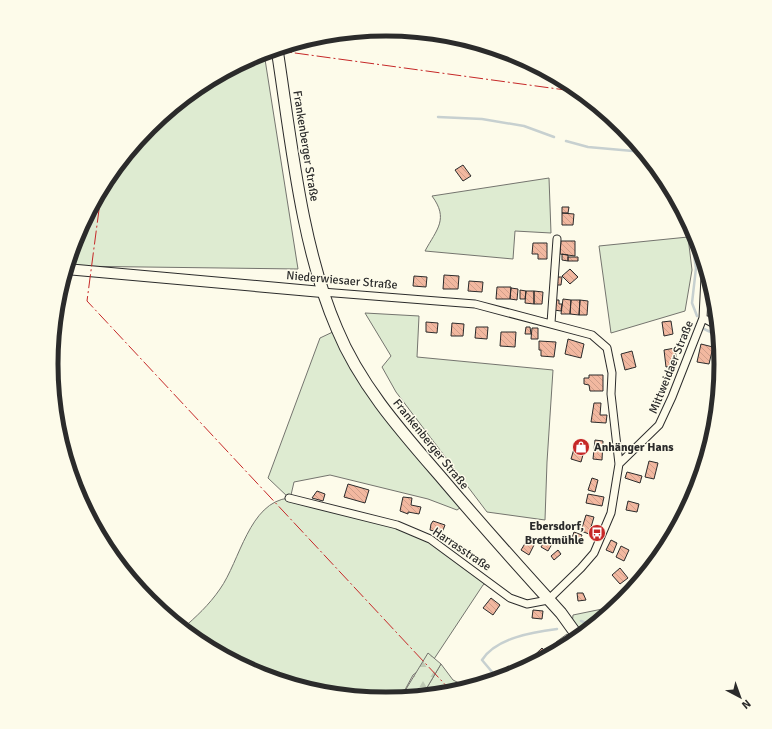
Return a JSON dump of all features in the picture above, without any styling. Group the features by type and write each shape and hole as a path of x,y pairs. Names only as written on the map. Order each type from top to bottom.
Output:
{"main road":[{"name":"Frankenberger Straße","path":"278,54 304,213 322,292 337,330 355,364 394,423 548,600 575,634"},
{"name":"Niederwiesaer Straße","path":"72,270 322,292"}],"street":[{"path":"551,323 557,239"},
{"name":"Mittweidaer Straße","path":"619,464 659,425 672,397 703,318 705,286"},
{"name":"Niederwiesaer Straße","path":"322,292 475,304 592,335 607,348 612,373 611,394 619,464"},
{"name":"Mittweidaer Straße","path":"703,318 712,323"},
{"path":"548,600 582,568 594,553 611,513 619,464"},
{"name":"Harrasstraße","path":"289,498 397,525 430,539 510,598 527,604 548,600"}],"green space":[{"path":"265,59 298,269 73,266 91,219 113,182 139,148 169,118 203,91 241,70"},
{"path":"549,178 551,233 515,231 513,259 425,251 437,230 440,218 440,211 432,196"},
{"path":"688,237 692,270 685,311 611,333 599,246"},
{"path":"365,313 419,316 417,357 553,370 545,520 487,512 396,392 382,367 391,356"},
{"path":"337,330 358,370 464,505 457,510 428,499 330,475 294,482 291,495 397,525 430,539 489,581 483,585 434,659 413,675 404,692 386,693 343,690 322,687 280,676 222,649 203,638 186,625 202,610 220,589 255,521 264,510 275,502 289,498 268,478 320,338"},
{"path":"606,608 577,632 572,625 573,615"},
{"path":"428,653 441,664 425,690 404,692"},
{"path":"441,664 453,680 462,684 450,687 425,690"}],"shaded area":[{"path":"567,634 569,638 558,644 556,642"}],"building":[{"path":"463,165 471,176 463,181 455,170"},
{"path":"562,207 569,207 568,213 562,213"},
{"path":"562,213 574,214 573,225 562,225"},
{"path":"561,241 575,241 575,256 560,254"},
{"path":"533,243 547,243 547,259 538,259 538,254 532,254"},
{"path":"562,254 568,255 568,261 562,260"},
{"path":"568,257 578,257 578,261 568,261"},
{"path":"570,269 578,277 570,284 562,276"},
{"path":"444,275 459,276 458,289 443,289"},
{"path":"414,276 427,277 426,287 413,286"},
{"path":"556,277 562,277 561,285 555,285"},
{"path":"469,281 483,282 482,292 468,291"},
{"path":"497,287 511,287 510,299 496,299"},
{"path":"511,288 518,289 517,300 510,299"},
{"path":"520,290 526,291 525,299 520,299"},
{"path":"526,291 534,291 534,304 525,303"},
{"path":"534,291 543,292 542,304 534,304"},
{"path":"563,299 571,300 570,314 561,314"},
{"path":"555,300 559,300 559,304 562,304 561,311 554,310"},
{"path":"571,300 580,300 579,315 570,314"},
{"path":"580,300 588,301 587,315 579,315"},
{"path":"671,321 673,334 664,336 662,322"},
{"path":"426,322 438,323 437,333 426,332"},
{"path":"452,323 464,324 463,336 451,336"},
{"path":"476,327 488,327 487,339 475,338"},
{"path":"526,327 530,327 531,334 525,334"},
{"path":"532,328 538,328 538,339 531,339"},
{"path":"501,332 516,332 515,347 500,346"},
{"path":"568,339 584,344 581,358 565,354"},
{"path":"539,341 556,342 554,357 541,356"},
{"path":"701,344 713,347 709,364 697,362"},
{"path":"675,348 677,365 666,367 664,350"},
{"path":"632,351 636,367 625,370 621,354"},
{"path":"589,375 603,375 603,391 590,391 589,385 584,384 584,378 589,378"},
{"path":"594,403 601,403 600,415 607,415 606,423 591,422"},
{"path":"595,440 603,441 602,460 593,459"},
{"path":"576,442 586,444 581,462 571,459"},
{"path":"649,461 658,463 654,479 645,477"},
{"path":"627,472 642,476 640,483 625,478"},
{"path":"592,478 598,480 595,492 588,490"},
{"path":"348,484 369,490 365,503 344,497"},
{"path":"317,491 325,494 323,501 312,498"},
{"path":"588,494 604,497 602,506 586,503"},
{"path":"403,497 412,498 411,505 421,507 419,514 408,512 408,514 400,511"},
{"path":"628,501 639,504 637,512 626,510"},
{"path":"586,515 594,517 589,534 581,531"},
{"path":"433,521 445,525 442,533 430,530"},
{"path":"574,532 582,535 579,544 571,541"},
{"path":"529,537 536,541 529,555 521,550"},
{"path":"545,540 552,544 548,551 541,547"},
{"path":"611,540 617,543 613,553 606,550"},
{"path":"621,546 629,550 624,561 616,557"},
{"path":"558,550 561,554 554,560 551,556"},
{"path":"620,568 628,578 620,584 612,575"},
{"path":"577,593 583,593 586,600 578,601"},
{"path":"491,598 500,605 493,615 483,608"},
{"path":"533,610 543,611 542,619 532,618"},
{"path":"542,648 545,652 531,659 530,660"}],"waterway":[{"path":"438,117 482,119 524,126 554,137"},
{"path":"566,141 588,147 636,151"},
{"path":"693,248 696,268 692,303 697,316"},
{"path":"702,328 713,333"},
{"path":"581,621 588,624"},
{"path":"495,675 482,660 488,652 496,646 526,634 557,629"}],"power":[{"path":"285,52 568,90"},
{"path":"100,204 87,301 448,687"}],"place":[{"name":"Anhänger Hans","path":"581,447"},
{"name":"Ebersdorf, Brettmühle","path":"597,533"}]}
